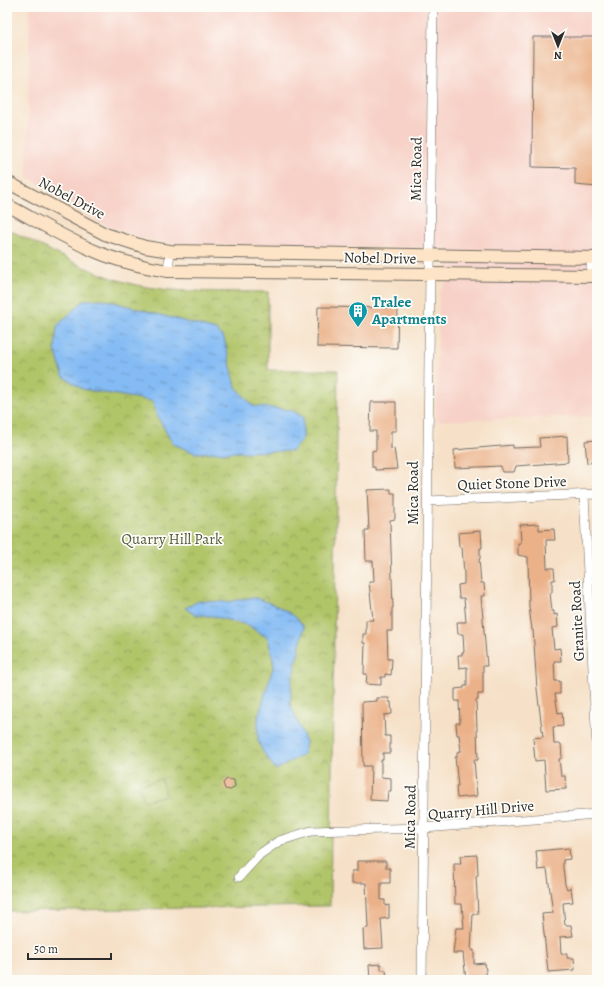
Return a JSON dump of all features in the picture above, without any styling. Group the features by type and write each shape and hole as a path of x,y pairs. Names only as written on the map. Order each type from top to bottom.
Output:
{"street":[{"name":"Mica Road","path":"422,980 433,7"},
{"name":"Nobel Drive","path":"7,182 105,234 145,247 170,251 594,258 594,276 168,271 127,262 98,253 74,242 7,205"},
{"path":"168,271 170,251"},
{"name":"Quiet Stone Drive","path":"427,500 597,494"},
{"name":"Granite Road","path":"584,495 597,746"},
{"name":"Quarry Hill Drive","path":"239,877 260,854 279,841 311,831 424,828 597,814"}],"shaded area":[{"path":"30,7 597,7 597,416 436,421 439,293 446,283 447,248 195,245 149,240 109,227 27,176"}],"green space":[{"name":"Quarry Hill Park","path":"7,229 68,260 132,284 183,291 268,292 268,370 338,370 330,906 7,911"},
{"path":"161,779 166,795 144,801 139,785"}],"water":[{"path":"102,299 216,330 224,338 236,387 253,406 291,410 303,417 303,438 292,451 195,453 173,444 157,416 152,401 82,389 63,376 55,350 57,326 84,300"},
{"path":"253,597 275,605 288,612 304,627 292,680 290,704 306,742 304,754 276,770 263,752 258,741 258,718 274,664 268,638 247,625 212,616 195,615 185,608 199,601 228,602"}],"building":[{"path":"533,37 597,37 597,187 575,185 575,168 532,167"},
{"name":"Tralee Apartments","path":"318,307 398,308 397,348 317,347"},
{"path":"371,402 396,402 396,431 391,431 391,449 394,448 397,469 375,470 375,467 372,467 372,451 376,450 376,431 370,431"},
{"path":"567,436 568,462 516,466 514,472 502,472 501,466 455,468 454,450 513,445 513,448 540,447 539,438"},
{"path":"597,440 597,462 587,463 585,441"},
{"path":"391,489 391,493 395,493 395,519 390,520 393,608 392,631 387,631 388,659 392,659 391,675 385,674 385,677 381,677 381,685 366,684 367,674 364,674 365,643 363,643 363,634 366,634 366,620 373,620 369,582 374,582 373,561 366,561 365,530 369,530 367,490"},
{"path":"539,524 539,530 554,529 555,540 546,540 547,568 554,568 555,580 552,580 552,593 550,593 552,611 554,611 554,615 557,614 558,627 552,628 554,649 560,648 561,661 554,661 555,681 560,681 560,694 555,694 558,713 562,712 563,726 553,727 554,744 561,744 562,758 559,759 561,776 565,776 566,789 546,790 544,760 535,761 533,738 543,737 537,689 533,630 529,607 528,557 518,555 518,543 521,543 520,525"},
{"path":"481,531 482,548 480,548 479,559 481,583 484,583 485,596 481,596 487,666 483,666 483,694 478,694 478,700 476,700 478,760 474,760 477,796 457,798 456,786 458,786 455,757 457,757 457,752 461,751 456,723 460,723 459,701 455,701 455,689 464,688 464,686 467,686 467,667 459,668 458,655 462,655 462,652 464,652 463,634 458,634 457,622 466,622 464,598 459,598 458,585 464,584 464,574 462,547 459,547 458,533"},
{"path":"377,698 389,698 389,702 391,702 392,714 384,715 385,736 390,736 390,753 383,753 383,760 381,760 381,777 391,778 391,791 388,791 387,801 370,800 371,766 363,766 362,702 377,701"},
{"path":"227,779 234,780 235,786 231,790 225,789 223,783"},
{"path":"569,848 570,859 563,860 563,867 565,885 567,889 571,888 573,902 563,903 565,925 571,925 573,936 560,937 561,954 567,954 567,958 574,958 575,970 548,972 542,914 553,913 547,869 538,870 536,851"},
{"path":"477,855 478,875 476,876 478,914 473,914 471,950 474,950 474,964 485,963 487,980 466,980 463,953 453,953 456,928 464,928 462,904 455,904 454,864 461,864 460,856"},
{"path":"357,861 386,861 386,868 390,868 390,883 381,883 381,900 385,900 385,906 389,905 389,918 381,919 383,948 364,949 363,929 368,928 366,883 352,883 352,871 357,871"},
{"path":"381,964 381,970 386,970 387,980 370,980 369,965"}],"place":[{"name":"Tralee Apartments","path":"358,328"}]}
